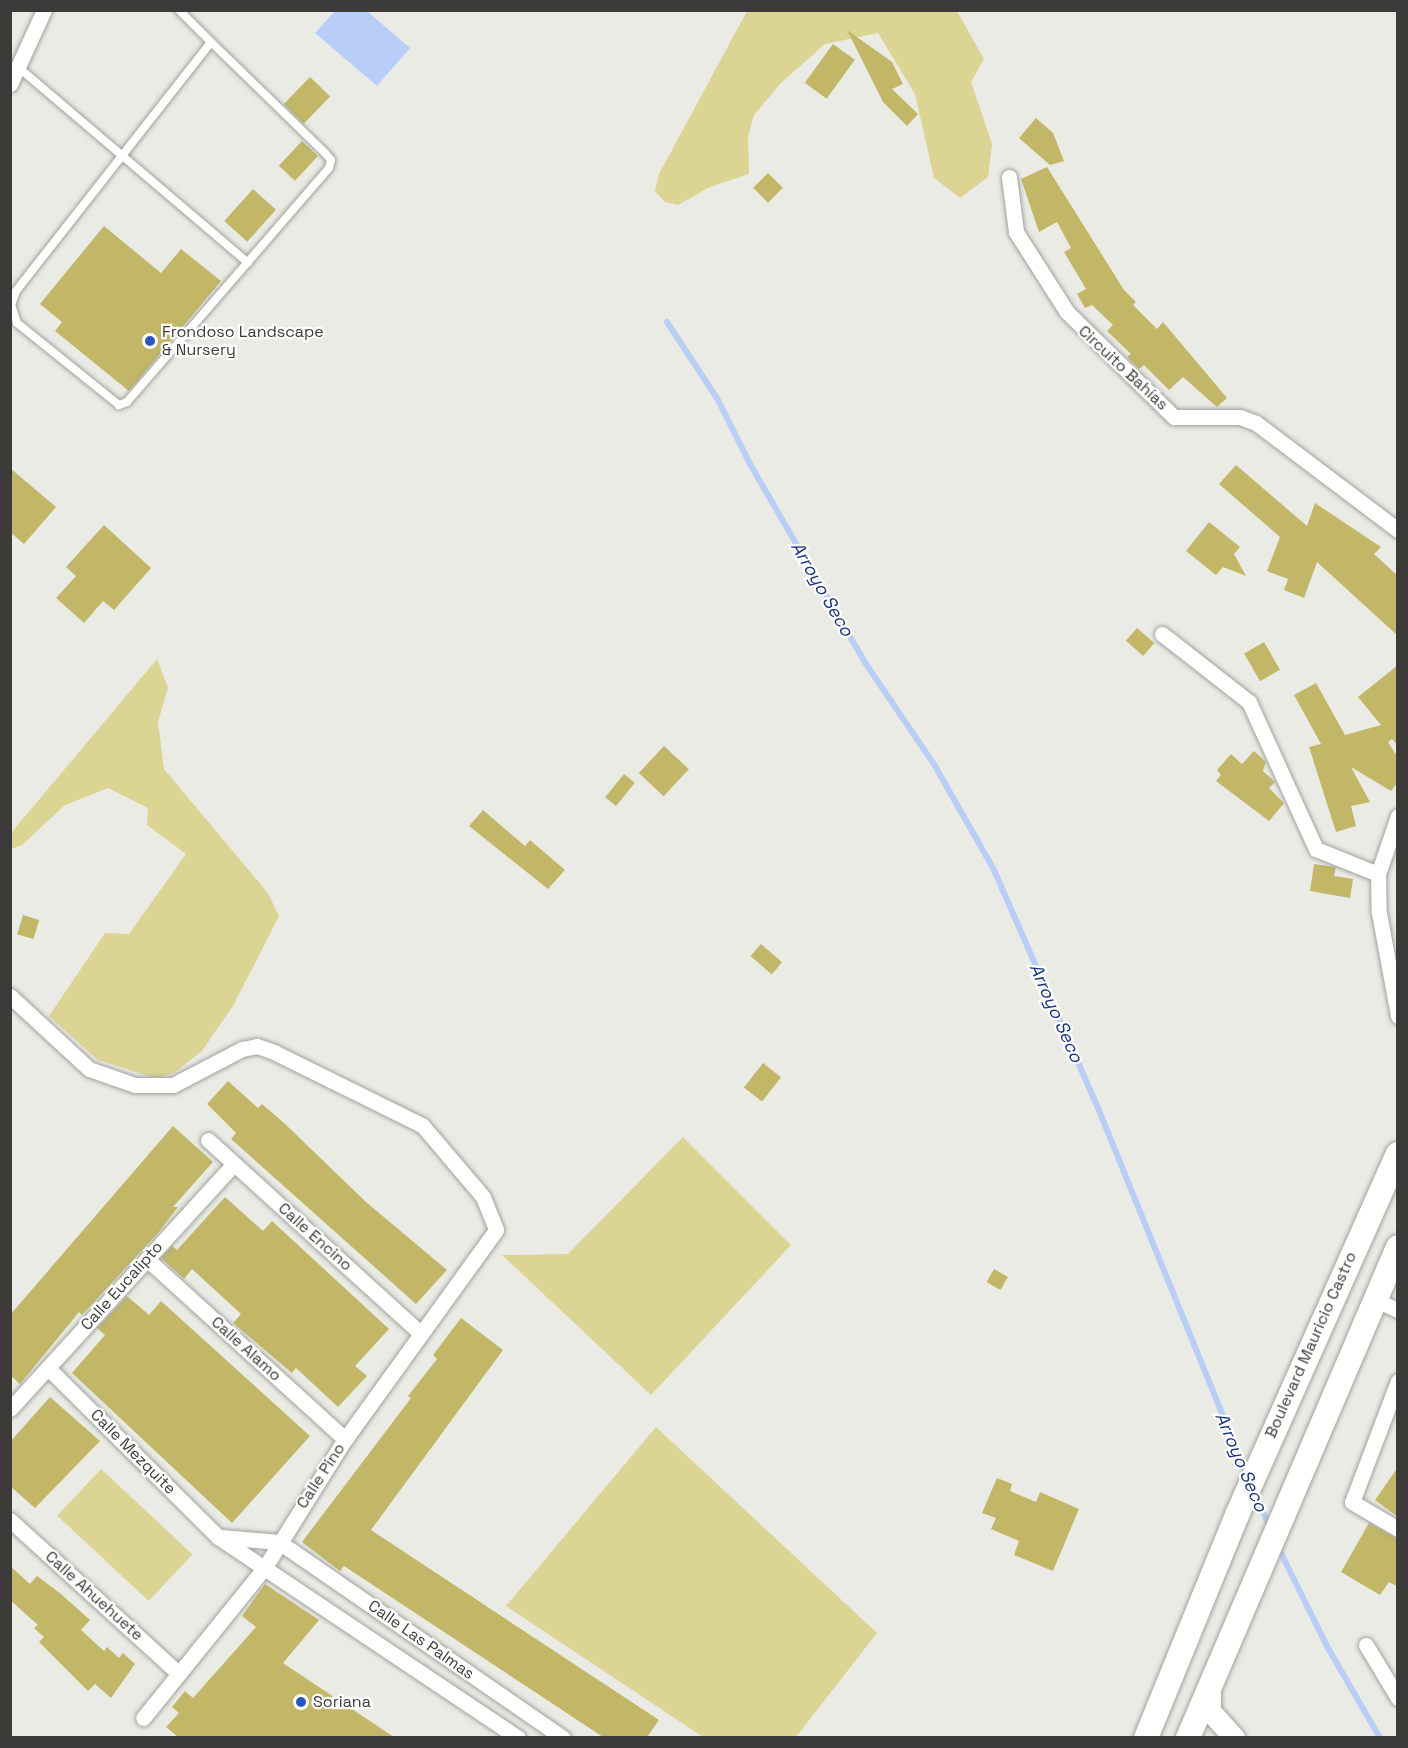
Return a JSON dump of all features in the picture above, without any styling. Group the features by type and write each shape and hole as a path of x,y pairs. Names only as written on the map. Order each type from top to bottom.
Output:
{"main road":[{"name":"Boulevard Mauricio Castro","path":"1146,1737 1237,1515 1398,1154"},
{"path":"1188,1737 1283,1506 1374,1299 1394,1261"},
{"path":"1212,1680 1210,1711 1234,1737"}],"street":[{"path":"10,84 44,10"},
{"name":"Circuito Bahías","path":"1009,177 1016,232 1067,312 1174,417 1190,419 1224,416 1256,423 1397,529"},
{"path":"1162,634 1249,702 1316,849 1378,874"},
{"path":"1398,816 1378,874 1379,913 1398,1016"},
{"name":"Calle Pino","path":"10,996 89,1069 135,1085 173,1085 249,1047 274,1052 422,1125 483,1197 496,1230 345,1439 265,1567 177,1672 143,1719"},
{"name":"Calle Encino","path":"208,1140 421,1334"},
{"name":"Calle Eucalipto","path":"10,1409 234,1164"},
{"name":"Calle Alamo","path":"147,1259 345,1439"},
{"path":"1374,1299 1398,1310"},
{"name":"Calle Mezquite","path":"48,1368 218,1537 265,1567"},
{"path":"1398,1381 1352,1503 1398,1529"},
{"name":"Calle Ahuehuete","path":"10,1520 177,1672"},
{"path":"218,1537 279,1542"},
{"name":"Calle Las Palmas","path":"279,1542 563,1737"},
{"name":"Calle Las Palmas","path":"265,1567 518,1737"},
{"path":"1366,1644 1398,1698"}],"lane":[{"path":"179,10 331,160 329,168 127,402 107,399 26,331 12,315 16,291 121,154 211,42"},
{"path":"18,67 248,263"}],"shaded area":[{"path":"747,11 957,11 984,59 971,82 992,144 988,177 960,198 934,178 915,94 878,33 825,44 781,83 754,115 748,136 749,174 710,187 678,205 665,202 655,191 659,174"},
{"path":"157,659 168,688 158,722 164,769 268,893 279,916 233,1006 202,1051 174,1073 155,1078 98,1060 49,1016 105,933 129,934 186,854 147,825 148,808 108,788 65,805 22,845 11,849 11,833"},
{"path":"683,1137 791,1245 651,1395 502,1255 568,1254"},
{"path":"656,1427 877,1633 796,1737 703,1737 506,1606"},
{"path":"101,1469 192,1554 149,1601 57,1516"}],"water":[{"path":"335,11 367,11 410,48 377,86 315,33"}],"building":[{"path":"847,30 892,62 903,84 892,89 918,114 907,126 883,102"},
{"path":"833,44 855,60 827,99 805,83"},
{"path":"310,77 330,96 304,124 284,104"},
{"path":"1036,118 1053,133 1064,161 1050,165 1019,138"},
{"path":"302,141 318,156 295,181 279,166"},
{"path":"1047,167 1124,290 1136,302 1133,305 1157,329 1163,322 1227,398 1217,407 1183,377 1169,390 1144,365 1139,369 1127,357 1131,354 1107,331 1113,325 1092,305 1085,308 1077,294 1086,289 1064,252 1071,248 1057,222 1039,232 1021,179"},
{"path":"768,173 783,188 768,203 753,188"},
{"path":"253,189 276,210 247,242 224,221"},
{"path":"104,226 161,273 181,249 221,281 129,391 55,331 62,322 40,304"},
{"path":"1236,465 1307,526 1315,503 1381,547 1374,554 1398,576 1398,636 1317,562 1304,598 1284,590 1288,579 1267,571 1280,537 1219,484"},
{"path":"10,468 56,507 24,544 10,532"},
{"path":"1209,522 1240,547 1234,554 1246,576 1223,567 1216,575 1186,551"},
{"path":"104,525 151,568 114,610 103,601 84,623 56,598 76,576 66,567"},
{"path":"1137,628 1154,643 1143,656 1126,641"},
{"path":"1264,642 1280,670 1260,681 1244,654"},
{"path":"1398,665 1398,746 1392,739 1388,742 1398,758 1398,782 1391,791 1351,767 1370,802 1351,806 1356,826 1336,832 1309,747 1321,744 1294,695 1316,683 1345,735 1381,725 1358,697"},
{"path":"664,746 689,769 664,796 639,773"},
{"path":"1254,751 1266,762 1263,771 1275,782 1269,788 1284,803 1269,821 1216,781 1221,775 1217,770 1231,754 1242,764"},
{"path":"624,774 635,783 616,806 605,797"},
{"path":"483,810 525,846 530,840 565,870 548,889 469,826"},
{"path":"1314,864 1336,867 1334,876 1353,879 1350,898 1310,891"},
{"path":"23,915 39,920 33,939 17,934"},
{"path":"761,944 782,962 772,974 751,956"},
{"path":"763,1063 781,1077 762,1102 744,1087"},
{"path":"228,1081 258,1108 262,1104 283,1122 366,1202 447,1270 416,1304 231,1139 236,1133 207,1104"},
{"path":"173,1126 213,1162 173,1207 178,1207 158,1233 82,1315 79,1312 20,1384 10,1375 10,1315"},
{"path":"225,1197 263,1231 272,1221 389,1329 355,1366 367,1376 338,1407 296,1368 292,1373 233,1323 241,1314 192,1269 184,1279 161,1258 172,1246 177,1250"},
{"path":"994,1269 1008,1277 1000,1290 986,1282"},
{"path":"127,1296 149,1315 161,1301 310,1436 232,1523 72,1373 105,1335 97,1328"},
{"path":"461,1318 503,1350 371,1530 659,1720 647,1737 603,1737 344,1566 340,1571 302,1542 411,1398 408,1396 437,1359 433,1355"},
{"path":"50,1397 100,1441 35,1508 10,1486 10,1442"},
{"path":"1398,1467 1398,1517 1375,1500"},
{"path":"997,1478 1012,1484 1010,1491 1036,1502 1040,1492 1079,1509 1053,1571 1014,1555 1019,1541 991,1529 996,1518 982,1513"},
{"path":"1369,1523 1398,1539 1398,1587 1389,1582 1380,1595 1341,1572"},
{"path":"10,1566 30,1584 37,1576 61,1594 90,1620 81,1630 104,1651 107,1647 119,1658 123,1653 135,1664 111,1698 95,1684 88,1691 39,1642 44,1637 34,1628 38,1625 10,1600"},
{"path":"265,1584 319,1620 283,1663 394,1737 178,1737 166,1727 179,1713 172,1707 185,1691 193,1698 256,1627 242,1616"}],"waterway":[{"name":"Arroyo Seco","path":"667,322 717,398 750,464 864,661 935,766 994,870 1098,1108 1247,1475"},
{"name":"Arroyo Seco","path":"1254,1493 1270,1528"},
{"name":"Arroyo Seco","path":"1277,1545 1328,1648 1380,1738"}],"place":[{"name":"Frondoso Landscape & Nursery","path":"150,341"},
{"name":"Soriana","path":"301,1702"}]}
